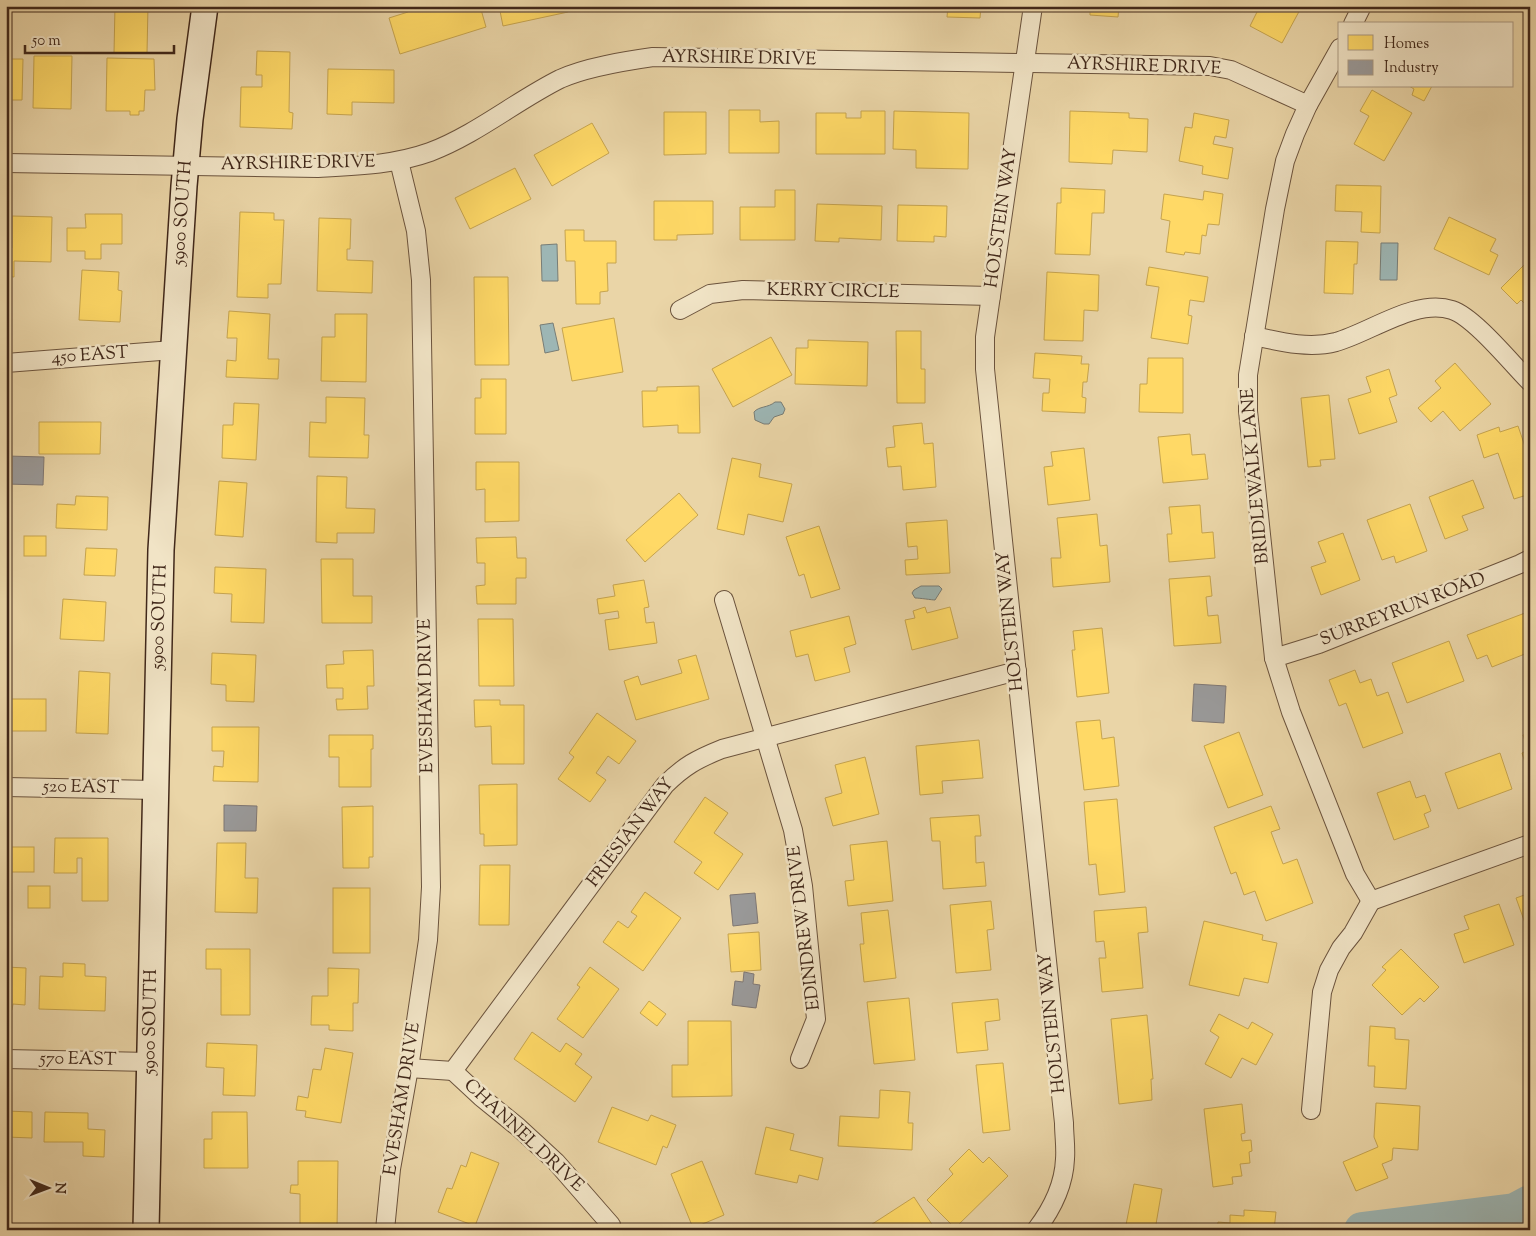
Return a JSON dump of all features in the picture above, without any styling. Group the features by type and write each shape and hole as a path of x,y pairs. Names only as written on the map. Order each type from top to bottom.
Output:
{"main road":[{"name":"5900 SOUTH","path":"146,1230 161,550 186,165 205,6"}],"street":[{"name":"HOLSTEIN WAY","path":"1033,6 985,337 985,369 1064,1124 1065,1159 1060,1186 1050,1213 1036,1230"},
{"path":"1353,22 1362,6"},
{"name":"BRIDLEWALK LANE","path":"1338,52 1308,105 1285,162 1248,374 1248,412 1274,658 1291,712 1355,874 1371,901"},
{"name":"AYRSHIRE DRIVE","path":"6,163 318,168 368,166 399,161 430,152 463,136 561,78 626,61 653,58 692,57 1210,66 1231,70 1308,105"},
{"name":"EVESHAM DRIVE","path":"385,1230 391,1168 409,1068 428,940 431,887 421,280 416,230 399,161"},
{"name":"KERRY CIRCLE","path":"680,310 710,294 743,290 991,296"},
{"path":"1254,336 1297,344 1318,345 1350,337 1418,309 1438,307 1453,310 1476,327 1530,382"},
{"name":"450 EAST","path":"6,362 173,350"},
{"name":"SURREYRUN ROAD","path":"1274,658 1318,644 1530,559"},
{"name":"EDINDREW DRIVE","path":"724,600 793,830 803,886 816,1019 800,1059"},
{"name":"FRIESIAN WAY","path":"453,1071 665,785 681,769 700,758 722,749 1017,671"},
{"name":"520 EAST","path":"6,787 155,790"},
{"path":"1311,1110 1322,992 1329,970 1371,901 1530,844"},
{"name":"570 EAST","path":"6,1059 150,1062"},
{"path":"409,1068 453,1071"},
{"name":"CHANNEL DRIVE","path":"453,1071 481,1098 518,1127 556,1162 611,1225"}],"water":[{"path":"1381,243 1398,243 1397,280 1380,280"},
{"path":"557,244 558,281 542,281 541,245"},
{"path":"553,323 559,350 545,353 540,325"},
{"path":"775,402 781,402 785,409 783,414 774,417 769,424 755,420 754,412 756,410"},
{"path":"921,586 939,586 942,589 935,600 915,598 912,593"}],"building: Homes":[{"path":"115,6 148,6 147,53 114,53"},
{"path":"406,6 480,6 486,27 400,54 389,18 408,12"},
{"path":"499,6 567,6 568,12 503,26"},
{"path":"628,6 628,7 606,7"},
{"path":"827,6 827,8 805,7"},
{"path":"848,6 914,6 914,10 848,8"},
{"path":"948,6 981,6 980,18 947,17"},
{"path":"1090,6 1119,6 1118,17 1090,15"},
{"path":"1166,6 1219,6 1219,9"},
{"path":"1260,6 1302,6 1282,43 1250,26"},
{"path":"1424,6 1475,6 1475,8"},
{"path":"257,51 290,52 289,112 293,113 292,129 240,127 241,87 262,87 262,75 256,75"},
{"path":"34,56 72,56 71,109 33,108"},
{"path":"107,58 154,59 155,90 145,90 144,111 139,111 139,115 130,115 130,111 106,111"},
{"path":"6,59 23,59 22,100 10,100 9,113 6,113"},
{"path":"328,69 394,70 394,103 352,102 352,115 327,114"},
{"path":"1412,88 1431,88 1424,101 1412,95 1414,89"},
{"path":"1372,90 1412,113 1384,161 1354,144 1369,116 1360,111"},
{"path":"729,110 760,110 760,122 779,121 779,153 729,153"},
{"path":"861,111 885,111 885,154 816,154 816,113 846,113 846,118 861,118"},
{"path":"894,111 969,113 968,169 916,168 916,150 893,149"},
{"path":"1070,111 1129,113 1129,118 1148,119 1147,152 1113,150 1112,164 1069,162"},
{"path":"664,112 706,112 706,154 664,155"},
{"path":"1194,113 1229,120 1226,138 1215,136 1213,144 1233,148 1228,179 1202,174 1203,166 1179,161 1185,127 1192,128"},
{"path":"592,123 609,153 552,186 534,155"},
{"path":"515,168 531,199 470,229 455,198"},
{"path":"1336,185 1381,186 1380,233 1361,232 1362,212 1335,211"},
{"path":"1061,188 1105,190 1104,213 1092,213 1090,255 1055,254 1057,203 1061,203"},
{"path":"775,190 795,190 795,240 740,240 740,207 775,207"},
{"path":"1204,191 1223,194 1219,225 1208,224 1206,236 1202,235 1200,254 1185,252 1184,255 1166,252 1170,221 1161,219 1164,194 1203,200"},
{"path":"654,201 713,201 713,234 677,235 677,240 654,240"},
{"path":"817,204 882,206 881,240 839,238 839,242 815,241"},
{"path":"898,205 947,206 946,237 934,236 934,242 897,241"},
{"path":"240,212 274,213 274,220 284,220 281,284 268,284 268,298 237,297"},
{"path":"85,214 122,214 122,244 101,244 101,259 85,259 85,251 67,251 67,228 86,228"},
{"path":"12,216 52,217 51,262 14,261 14,277 6,276 6,247 12,248"},
{"path":"1449,217 1496,239 1490,251 1498,255 1489,275 1434,249"},
{"path":"319,218 351,219 350,249 347,249 347,260 373,261 372,293 317,291"},
{"path":"565,230 584,230 584,241 616,241 616,263 607,263 608,291 600,292 600,304 576,304 575,261 566,261"},
{"path":"1326,241 1358,242 1357,264 1354,264 1353,294 1324,293"},
{"path":"1528,261 1530,263 1530,309 1521,300 1517,304 1501,288"},
{"path":"1149,267 1208,277 1204,302 1190,300 1188,315 1192,316 1188,344 1151,338 1159,287 1146,285"},
{"path":"82,270 119,272 118,290 122,291 120,322 79,320"},
{"path":"1047,272 1099,275 1098,311 1084,310 1083,341 1044,340"},
{"path":"474,277 508,277 509,365 475,365"},
{"path":"229,311 270,314 268,359 279,359 278,379 226,377 227,360 236,361 237,338 227,338"},
{"path":"335,314 367,314 366,382 321,381 322,337 335,337"},
{"path":"614,318 623,372 572,381 562,328"},
{"path":"896,331 921,331 921,369 925,369 925,403 897,403"},
{"path":"771,337 792,375 733,407 712,369"},
{"path":"808,340 868,342 867,386 795,384 796,348 808,348"},
{"path":"1035,353 1082,356 1081,364 1089,364 1087,382 1083,382 1082,397 1086,398 1085,413 1042,411 1043,393 1049,393 1050,379 1033,378"},
{"path":"1148,358 1183,358 1183,413 1139,412 1140,384 1147,384"},
{"path":"1455,363 1491,404 1460,431 1443,411 1431,422 1418,408 1441,388 1435,381"},
{"path":"1389,369 1397,395 1389,398 1397,422 1359,434 1348,399 1371,392 1366,377"},
{"path":"481,379 506,379 506,434 475,434 475,398 481,398"},
{"path":"699,386 700,433 678,433 678,425 643,427 642,391 657,391 657,387"},
{"path":"1329,395 1335,459 1320,460 1321,466 1308,467 1301,398"},
{"path":"326,397 365,398 364,435 369,435 368,458 309,457 310,422 326,423"},
{"path":"234,403 259,404 256,460 222,458 223,425 233,425"},
{"path":"39,422 101,422 100,454 39,454"},
{"path":"922,423 924,444 933,443 936,487 903,490 901,466 888,467 886,448 895,447 893,426"},
{"path":"1518,426 1530,461 1530,494 1514,499 1498,453 1484,458 1477,435 1499,427 1500,432"},
{"path":"1190,434 1192,455 1205,454 1208,479 1163,483 1158,437"},
{"path":"1084,448 1090,500 1048,505 1044,467 1053,466 1051,452"},
{"path":"732,458 761,464 759,477 792,484 783,522 748,514 744,535 717,529"},
{"path":"476,462 519,462 519,521 485,522 485,489 476,490"},
{"path":"317,476 347,477 346,508 375,509 374,533 337,533 337,543 316,542"},
{"path":"1473,480 1484,508 1462,516 1468,530 1445,539 1429,497"},
{"path":"219,481 247,483 243,537 215,535"},
{"path":"679,493 698,515 645,562 626,540"},
{"path":"76,496 108,497 107,530 56,528 57,504 75,505"},
{"path":"1410,504 1427,551 1396,563 1394,556 1382,560 1367,520"},
{"path":"1200,505 1202,533 1213,532 1215,558 1169,562 1167,534 1172,534 1169,507"},
{"path":"1097,514 1100,546 1107,545 1110,582 1053,587 1051,558 1061,558 1057,518"},
{"path":"947,520 950,573 906,575 905,560 918,559 917,546 908,547 906,523"},
{"path":"819,526 840,589 811,598 804,574 799,576 786,537"},
{"path":"1343,533 1360,580 1321,595 1311,567 1326,562 1318,542"},
{"path":"24,536 46,536 46,556 24,556"},
{"path":"516,537 517,558 526,558 526,578 516,578 516,604 477,604 476,586 485,585 485,563 477,563 476,538"},
{"path":"86,548 117,549 115,576 84,575"},
{"path":"321,559 353,559 353,596 372,596 372,623 322,623"},
{"path":"215,567 266,569 264,623 231,622 232,594 214,593"},
{"path":"1210,576 1212,596 1206,597 1208,616 1218,615 1221,643 1174,646 1169,579"},
{"path":"644,580 649,607 644,608 646,623 654,622 657,643 609,650 605,620 619,618 618,611 599,614 597,599 615,596 613,585"},
{"path":"63,599 106,602 104,641 60,639"},
{"path":"925,607 927,613 950,607 958,638 912,650 905,620 915,618 913,611"},
{"path":"1525,613 1530,626 1530,652 1492,667 1487,655 1477,659 1467,635"},
{"path":"849,616 856,644 844,648 850,672 815,681 808,654 796,657 790,631"},
{"path":"478,619 513,619 514,686 479,686"},
{"path":"1102,628 1109,693 1077,697 1072,650 1075,650 1073,631"},
{"path":"1449,641 1464,681 1407,703 1392,663"},
{"path":"373,650 374,686 367,686 368,709 337,710 336,699 343,699 343,688 327,688 326,665 344,664 343,651"},
{"path":"212,653 256,655 254,702 226,701 226,685 211,684"},
{"path":"696,655 709,699 636,720 624,681 638,676 641,685 682,673 678,660"},
{"path":"1355,670 1360,683 1371,679 1377,696 1388,692 1403,733 1363,748 1346,703 1339,706 1329,680"},
{"path":"79,671 110,673 108,734 76,733"},
{"path":"6,699 46,699 46,731 6,731"},
{"path":"474,700 500,700 500,705 524,705 524,764 492,764 491,726 475,727"},
{"path":"597,713 636,741 619,764 608,756 596,773 606,780 590,802 558,779 574,757 569,753"},
{"path":"1100,720 1102,739 1114,737 1119,786 1084,790 1076,722"},
{"path":"212,727 259,727 258,782 213,781 214,766 223,767 224,751 212,751"},
{"path":"1239,732 1263,795 1228,808 1204,746"},
{"path":"1530,733 1529,775 1522,753 1528,750 1523,735"},
{"path":"329,735 373,735 371,787 339,787 339,757 329,757"},
{"path":"979,740 983,778 942,781 943,793 920,795 916,746"},
{"path":"1500,753 1512,789 1458,809 1445,773"},
{"path":"865,757 879,814 833,826 825,798 842,793 835,765"},
{"path":"1410,781 1416,798 1425,795 1431,811 1424,814 1429,827 1394,840 1377,793"},
{"path":"517,784 517,845 484,846 484,834 480,834 479,785"},
{"path":"705,797 728,813 714,833 743,854 718,890 694,873 702,862 674,842"},
{"path":"1117,799 1125,892 1099,895 1096,864 1089,865 1084,802"},
{"path":"373,806 373,857 369,857 369,868 343,868 342,807"},
{"path":"1271,806 1280,829 1271,832 1283,864 1297,859 1313,903 1266,921 1255,891 1244,895 1236,872 1231,874 1214,827"},
{"path":"979,815 981,836 975,836 976,863 984,862 986,886 943,889 940,841 932,841 930,818"},
{"path":"55,838 108,838 108,901 82,901 82,858 77,858 77,873 54,873"},
{"path":"887,841 893,901 848,906 845,881 854,880 850,845"},
{"path":"217,843 246,843 245,878 258,878 257,913 215,912"},
{"path":"6,847 34,847 34,872 6,872"},
{"path":"480,865 510,865 509,925 479,925"},
{"path":"28,886 50,886 50,908 28,908"},
{"path":"333,888 370,888 370,953 333,953"},
{"path":"645,892 681,918 643,971 603,942 618,921 628,928 637,916 631,912"},
{"path":"1530,893 1530,937 1516,898"},
{"path":"991,901 994,929 987,930 991,970 956,973 950,905"},
{"path":"1499,904 1514,945 1464,963 1454,934 1469,929 1464,916"},
{"path":"1146,907 1148,932 1138,933 1143,988 1102,992 1099,958 1106,958 1104,941 1096,942 1094,911"},
{"path":"888,910 896,978 864,982 860,944 864,944 861,913"},
{"path":"1204,921 1263,935 1262,940 1277,943 1268,983 1244,978 1239,996 1189,985"},
{"path":"759,932 761,970 731,972 728,934"},
{"path":"206,949 250,949 250,1015 221,1015 221,969 206,969"},
{"path":"1401,949 1439,987 1424,1002 1420,998 1402,1015 1372,985 1386,970 1382,967"},
{"path":"63,963 85,964 85,976 106,977 105,1011 39,1009 40,976 63,977"},
{"path":"6,967 26,968 25,1005 13,1004 12,1010 6,1009"},
{"path":"590,967 619,989 583,1038 557,1019 580,987 577,985"},
{"path":"328,968 359,969 358,1003 353,1003 353,1031 329,1030 329,1025 311,1025 312,996 328,996"},
{"path":"909,998 915,1060 874,1064 867,1002"},
{"path":"998,999 1000,1020 985,1022 988,1050 957,1053 952,1003"},
{"path":"649,1001 666,1014 657,1026 640,1013"},
{"path":"1219,1014 1248,1029 1252,1022 1273,1034 1256,1065 1242,1058 1231,1078 1205,1064 1219,1037 1210,1031"},
{"path":"1147,1015 1153,1079 1151,1079 1152,1100 1119,1104 1111,1019"},
{"path":"688,1021 731,1021 732,1096 672,1097 672,1065 688,1065"},
{"path":"1370,1026 1395,1028 1395,1039 1409,1040 1406,1089 1374,1087 1375,1066 1368,1066"},
{"path":"532,1032 560,1052 566,1043 582,1054 575,1064 592,1077 575,1102 514,1059"},
{"path":"207,1043 257,1045 255,1096 223,1095 224,1068 206,1067"},
{"path":"325,1048 353,1053 341,1123 305,1117 306,1111 296,1110 298,1096 308,1098 313,1069 321,1070"},
{"path":"1003,1063 1010,1130 983,1133 976,1065"},
{"path":"880,1090 910,1092 908,1123 913,1123 912,1150 838,1146 840,1116 879,1118"},
{"path":"1376,1103 1420,1106 1418,1150 1393,1148 1392,1160 1382,1164 1388,1178 1356,1191 1343,1162 1378,1147 1374,1137"},
{"path":"1242,1104 1245,1133 1241,1134 1242,1141 1251,1140 1250,1163 1240,1164 1242,1176 1232,1177 1233,1184 1213,1187 1204,1109"},
{"path":"612,1107 648,1121 651,1115 676,1125 667,1148 663,1146 656,1165 598,1142"},
{"path":"6,1111 32,1112 32,1138 6,1137"},
{"path":"45,1112 88,1113 88,1129 105,1130 104,1157 83,1156 83,1142 44,1142"},
{"path":"212,1112 247,1112 248,1168 204,1168 204,1139 212,1139"},
{"path":"766,1127 794,1134 790,1150 823,1158 818,1180 799,1175 797,1183 755,1174"},
{"path":"969,1149 983,1163 989,1157 1008,1176 955,1228 927,1200 953,1174 949,1169"},
{"path":"471,1152 499,1163 475,1226 438,1212 447,1188 452,1189 461,1165 466,1167"},
{"path":"298,1161 338,1161 337,1229 300,1229 300,1194 290,1193 291,1185 298,1185"},
{"path":"702,1161 724,1215 693,1228 671,1174"},
{"path":"1134,1184 1162,1189 1155,1230 1125,1230"},
{"path":"914,1197 935,1229 863,1230"},
{"path":"1244,1210 1276,1212 1274,1230 1217,1230 1218,1222 1230,1223 1230,1215 1244,1216"}],"building: Industry":[{"path":"7,456 44,457 43,485 6,484"},
{"path":"1194,684 1226,686 1224,723 1192,721"},
{"path":"224,805 257,806 256,831 224,831"},
{"path":"755,893 758,923 733,926 730,895"},
{"path":"744,972 754,974 753,984 760,985 756,1008 732,1005 735,981 743,982"}],"waterway":[{"path":"1362,1230 1515,1211 1530,1203"}]}
